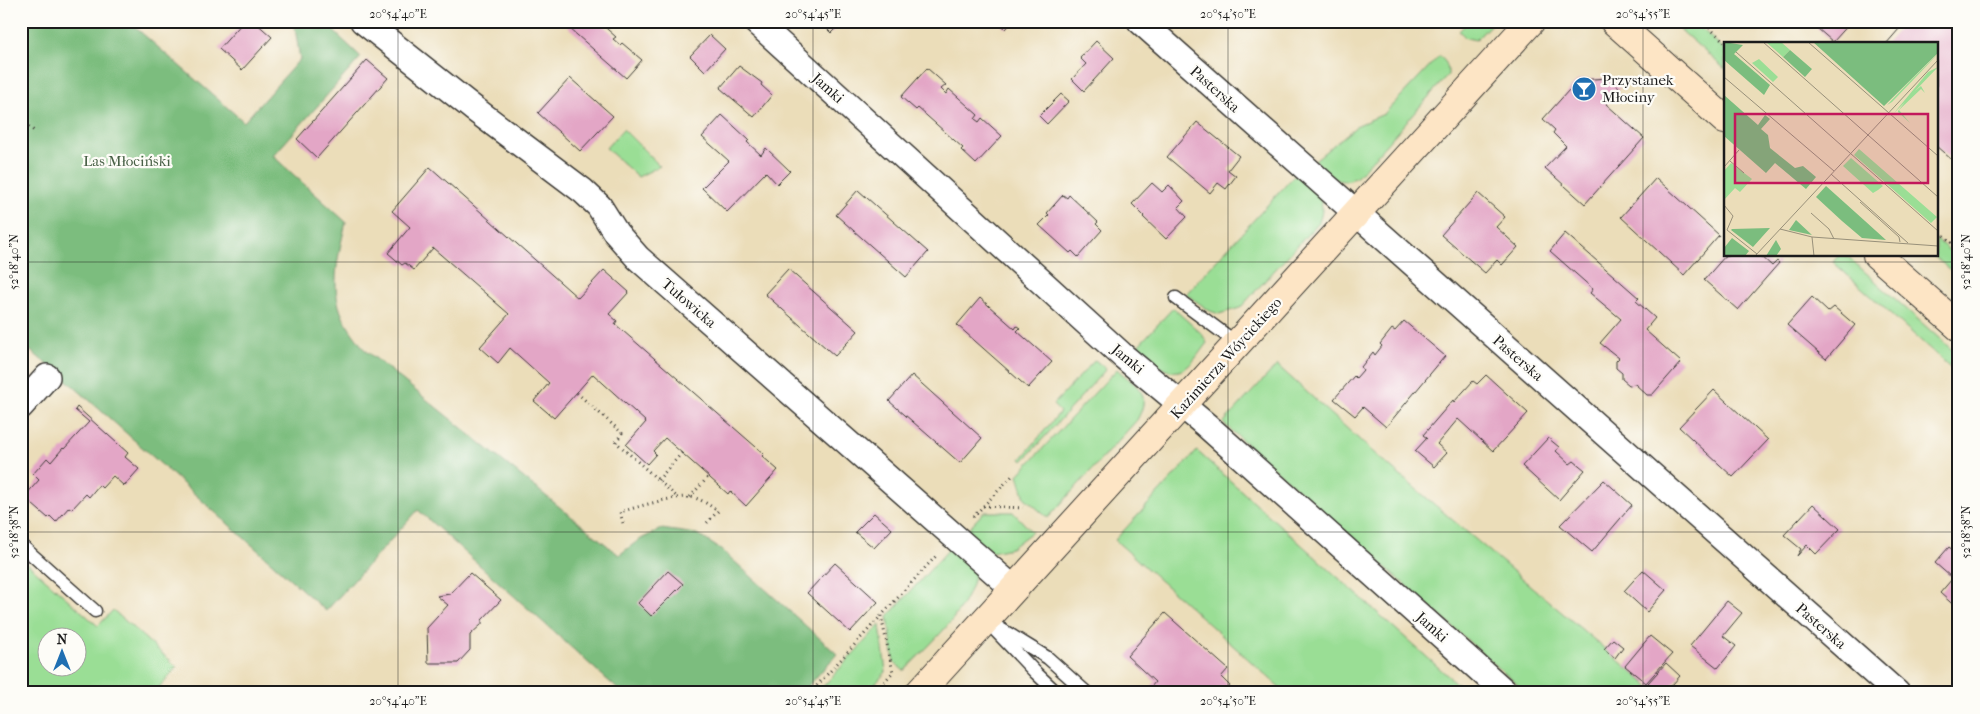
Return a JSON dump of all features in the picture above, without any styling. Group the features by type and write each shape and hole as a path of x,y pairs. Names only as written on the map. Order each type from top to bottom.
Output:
{"street":[{"name":"Tułowicka","path":"363,21 473,108 583,191 599,206 616,233 638,258 1014,589"},
{"name":"Jamki","path":"755,21 1123,356 1183,404 1506,693"},
{"name":"Pasterska","path":"1140,21 1356,215 1897,693"},
{"name":"Kazimierza Wóycickiego","path":"919,693 1531,21"},
{"path":"1614,21 1724,119"},
{"path":"1878,256 1959,327"},
{"path":"21,406 47,377"}],"lane":[{"path":"1176,298 1238,344"},
{"path":"21,545 95,611"},
{"path":"986,620 1057,693"},
{"path":"986,620 1048,658 1087,693"}],"path":[{"path":"1702,21 1726,42"},
{"path":"21,120 34,131"},
{"path":"1938,231 1959,249"},
{"path":"577,393 622,433 616,442 678,498"},
{"path":"658,480 682,453"},
{"path":"810,693 1012,475"},
{"path":"690,497 708,476"},
{"path":"623,522 620,512 678,498 690,497 706,502 718,511 705,526"},
{"path":"983,506 1023,508"},
{"path":"874,693 893,672 881,616"}],"green space":[{"name":"Las Młociński","path":"21,21 128,21 244,122 300,59 295,28 303,21 323,21 361,57 273,156 346,222 337,270 337,293 343,317 364,349 619,555 639,540 661,529 697,534 723,551 837,654 802,693 622,693 418,510 326,611 71,384 21,343"},
{"path":"1469,21 1494,21 1476,40 1466,38 1459,31"},
{"path":"1670,21 1693,21 1724,49 1724,68"},
{"path":"1439,56 1446,64 1448,75 1357,177 1344,181 1333,178 1315,160 1358,125 1384,114"},
{"path":"623,129 660,166 638,177 606,148"},
{"path":"1295,175 1313,190 1320,200 1322,213 1319,222 1240,308 1219,314 1210,311 1186,294"},
{"path":"1938,241 1959,259 1959,278 1934,256 1938,256"},
{"path":"1838,256 1847,256 1959,356 1959,375 1833,262"},
{"path":"1173,308 1202,334 1207,343 1190,365 1180,371 1166,370 1160,367 1136,348"},
{"path":"1095,360 1106,369 1023,461 1021,459 1060,412 1053,405"},
{"path":"1277,365 1383,461 1657,693 1527,693 1223,423"},
{"path":"1117,369 1140,390 1143,396 1142,410 1137,420 1048,518 1025,498 1018,475"},
{"path":"1197,451 1467,693 1286,693 1115,540"},
{"path":"984,512 1013,512 1032,532 1011,548 992,552 965,532"},
{"path":"951,547 975,572 971,587 965,601 947,626 904,671 894,662 888,616"},
{"path":"21,558 98,626 113,610 177,667 154,693 21,693"},
{"path":"880,625 886,672 867,693 817,693"}],"building":[{"path":"244,21 254,21 272,37 242,70 219,49"},
{"path":"561,21 598,21 616,37 613,39 620,45 622,43 642,60 626,78"},
{"path":"819,21 843,21 831,33"},
{"path":"997,21 1013,21 1006,29"},
{"path":"1809,21 1852,21 1833,42"},
{"path":"1906,21 1959,21 1959,166 1938,148 1938,42 1888,42"},
{"path":"710,35 725,49 705,71 690,56"},
{"path":"1096,41 1114,58 1084,91 1072,79 1086,64 1080,58"},
{"path":"367,60 388,78 317,158 297,139"},
{"path":"739,66 762,83 761,85 772,95 754,117 720,88"},
{"path":"927,68 946,85 941,89 946,94 949,89 978,115 975,119 979,122 982,118 1002,136 976,164 961,150 963,148 918,108 916,110 901,97"},
{"path":"570,78 613,116 580,151 538,113"},
{"path":"1609,78 1620,88 1606,104 1644,138 1585,204 1545,168 1566,146 1553,133 1555,130 1543,119 1578,80"},
{"path":"1061,94 1069,101 1047,124 1039,116"},
{"path":"722,115 749,140 747,142 761,155 766,148 790,171 777,184 766,172 727,212 702,188 729,161 702,137"},
{"path":"1197,122 1239,156 1228,170 1236,176 1226,189 1218,183 1210,193 1167,157"},
{"path":"430,167 578,298 604,270 629,292 609,314 617,321 615,324 764,454 762,456 778,470 746,506 730,491 728,494 665,438 653,451 656,454 647,464 626,445 646,422 593,374 554,418 534,401 549,383 510,348 498,363 480,347 509,314 433,248 414,270 405,263 402,265 388,253 410,227 392,211"},
{"path":"1656,178 1719,235 1684,275 1621,217"},
{"path":"1152,183 1162,192 1169,185 1184,201 1178,207 1187,217 1166,239 1132,204"},
{"path":"858,190 928,252 906,277 836,215"},
{"path":"1478,193 1505,217 1496,227 1518,247 1502,265 1497,260 1485,273 1441,235"},
{"path":"1063,195 1067,198 1069,195 1098,222 1096,224 1102,230 1078,257 1072,251 1070,253 1039,225 1049,215 1047,213"},
{"path":"1565,233 1639,298 1636,301 1655,318 1645,330 1681,362 1652,395 1647,395 1635,384 1629,385 1622,379 1622,373 1616,368 1616,361 1619,358 1600,343 1621,319 1590,293 1593,289 1550,251"},
{"path":"1725,256 1761,256 1772,266 1777,261 1779,263 1738,310 1704,280"},
{"path":"788,269 858,331 835,356 765,294"},
{"path":"1812,297 1828,312 1834,307 1855,325 1826,359 1787,325"},
{"path":"980,298 1015,329 1017,326 1020,328 1017,331 1052,362 1028,388 957,325"},
{"path":"1404,321 1445,356 1386,427 1363,407 1355,416 1334,399 1354,376 1356,378 1363,370 1361,367 1373,352 1375,355 1382,346 1380,344 1392,329 1395,331"},
{"path":"912,375 982,438 960,463 889,401"},
{"path":"1486,375 1528,413 1493,451 1458,419 1437,444 1447,453 1434,467 1415,451 1427,438 1423,435 1453,400 1454,402 1473,381 1477,384"},
{"path":"1714,390 1768,440 1733,477 1679,427"},
{"path":"77,407 128,453 125,457 139,469 124,486 113,476 102,488 99,485 89,497 86,494 72,509 69,507 56,522 50,516 48,518 24,497 39,480 33,474 47,458 51,462 89,422 75,410"},
{"path":"1548,438 1559,447 1556,451 1570,464 1574,461 1585,470 1559,500 1522,466"},
{"path":"1604,480 1632,505 1592,552 1560,525"},
{"path":"1813,504 1840,529 1816,554 1807,545 1797,556 1801,549 1784,535"},
{"path":"874,513 892,529 874,548 855,532"},
{"path":"1949,547 1959,555 1959,567 1951,577 1935,563"},
{"path":"835,563 878,602 850,632 807,593"},
{"path":"1643,570 1666,590 1647,612 1624,591"},
{"path":"668,571 683,584 651,616 638,603"},
{"path":"470,573 501,600 482,620 482,624 470,635 470,650 458,663 428,663 427,628 448,605 437,596 450,594"},
{"path":"1952,579 1957,583 1959,581 1959,610 1940,593"},
{"path":"1727,601 1742,613 1723,636 1736,646 1718,668 1690,646"},
{"path":"1165,613 1228,669 1221,677 1230,686 1224,693 1158,693 1151,687 1155,682 1127,656"},
{"path":"1650,636 1672,654 1646,683 1625,666"},
{"path":"1613,639 1623,647 1615,658 1604,649"},
{"path":"1666,663 1680,676 1665,693 1659,693 1648,683"}],"place":[{"name":"Przystanek Młociny","path":"1584,89"}]}
